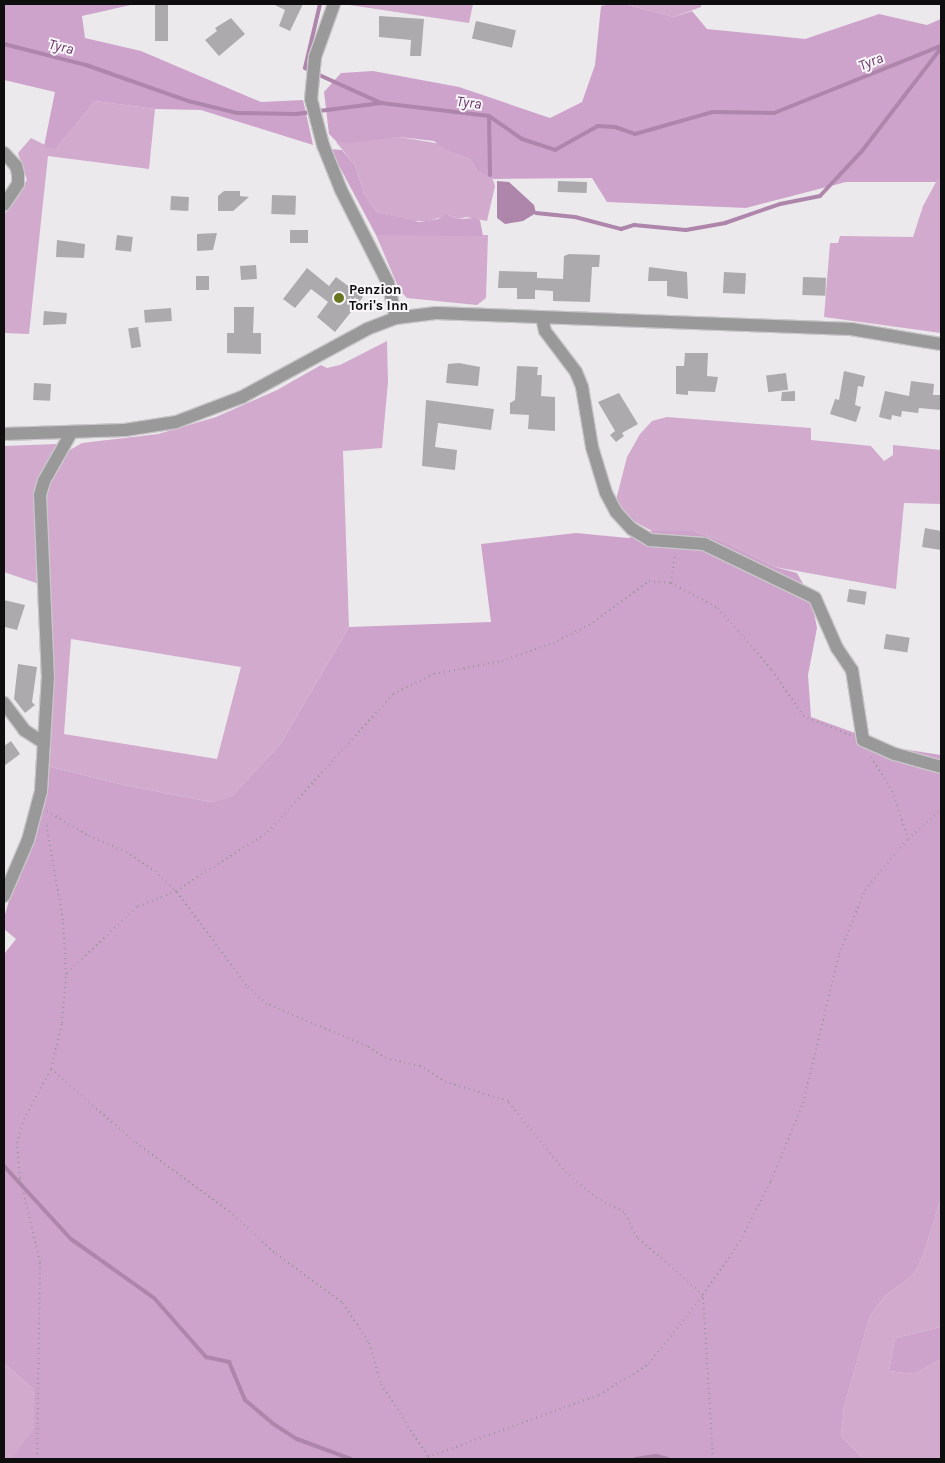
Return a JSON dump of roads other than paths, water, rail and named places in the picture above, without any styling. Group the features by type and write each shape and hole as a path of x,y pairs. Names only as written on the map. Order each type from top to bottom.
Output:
{"street":[{"path":"334,4 315,57 312,99 323,145 341,190 388,283 396,318"},
{"path":"4,153 16,166 18,184 4,205"},
{"path":"4,434 124,430 176,422 242,397 367,329 396,318 436,313 851,329 941,344"},
{"path":"542,317 545,331 576,372 582,387 592,447 606,494 616,512 632,530 650,540 677,539 704,544 815,598 837,648 852,670 863,740 894,754 941,767"},
{"path":"4,896 37,814 42,768 48,678 40,495 44,480 71,433"},
{"path":"4,703 24,730 44,743"}],"waterway":[{"path":"310,71 305,68 320,4"},
{"name":"Tyra","path":"4,44 86,65 188,101 237,113 296,114 381,103 489,116 522,139 555,150 598,126 615,127 635,134 712,112 774,113 941,46"},
{"path":"536,213 575,217 621,229 634,225 686,230 725,223 780,204 820,196 862,151 941,48"},
{"path":"317,74 381,103"},
{"path":"489,116 490,175"},
{"path":"4,1166 71,1239 154,1298 206,1357 229,1362 245,1400 272,1423 297,1439 351,1459"},
{"path":"636,1459 656,1456 668,1459"}],"place":[{"name":"Penzion Tori's Inn","path":"339,298"}]}
